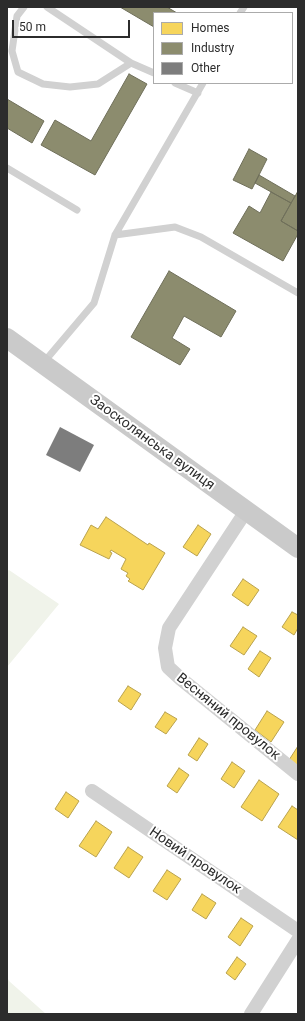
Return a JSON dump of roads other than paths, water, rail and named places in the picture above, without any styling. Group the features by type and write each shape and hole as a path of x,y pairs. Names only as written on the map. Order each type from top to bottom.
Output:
{"street":[{"name":"Заосколянська вулиця","path":"9,343 43,364 298,548"},
{"name":"Весняний провулок","path":"246,511 169,628 165,648 168,666 181,680 298,774"},
{"name":"Новий провулок","path":"92,791 298,931"},
{"path":"251,1014 298,940"}],"lane":[{"path":"24,7 16,16 12,51 18,72 43,84 70,87 98,84 131,63"},
{"path":"47,7 131,63 153,74"},
{"path":"177,84 198,93"},
{"path":"43,364 94,303 115,235 202,84"},
{"path":"7,168 77,210"},
{"path":"115,235 175,227 201,237 298,293"}]}
